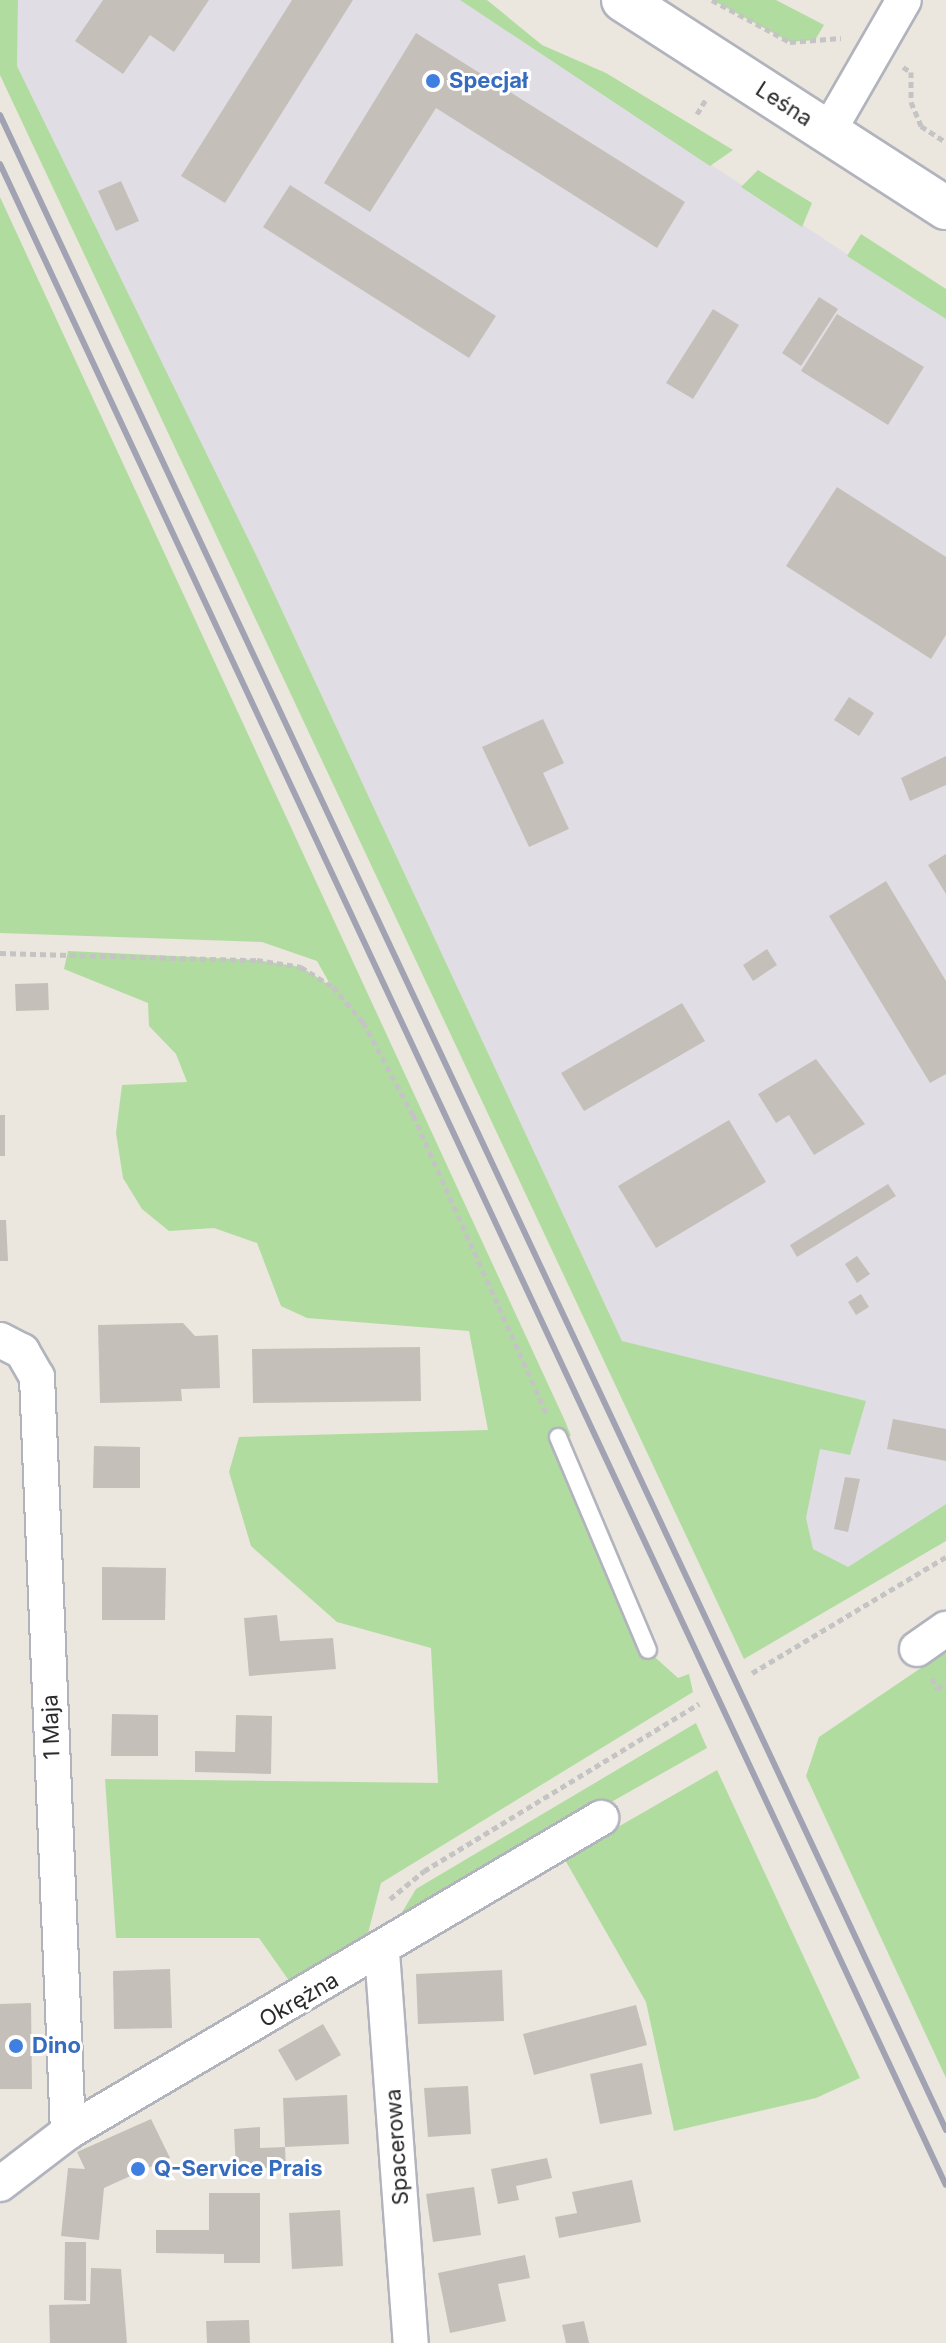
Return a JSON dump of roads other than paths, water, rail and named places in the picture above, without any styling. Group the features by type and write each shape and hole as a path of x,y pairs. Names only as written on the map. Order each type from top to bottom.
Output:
{"street":[{"name":"Leśna","path":"623,0 946,208"},
{"path":"828,132 904,0"},
{"name":"1 Maja","path":"0,1340 22,1351 37,1377 68,2132"},
{"path":"917,1649 946,1629"},
{"name":"Okrężna","path":"0,2184 68,2132 382,1952 601,1818"},
{"name":"Spacerowa","path":"382,1952 411,2343"}],"lane":[{"path":"558,1437 648,1650"}],"railway":[{"path":"0,115 946,2130"},
{"path":"0,164 946,2185"}],"place":[{"name":"Specjał","path":"433,81"},
{"name":"Dino","path":"16,2046"},
{"name":"Q-Service Prais","path":"138,2169"}]}
